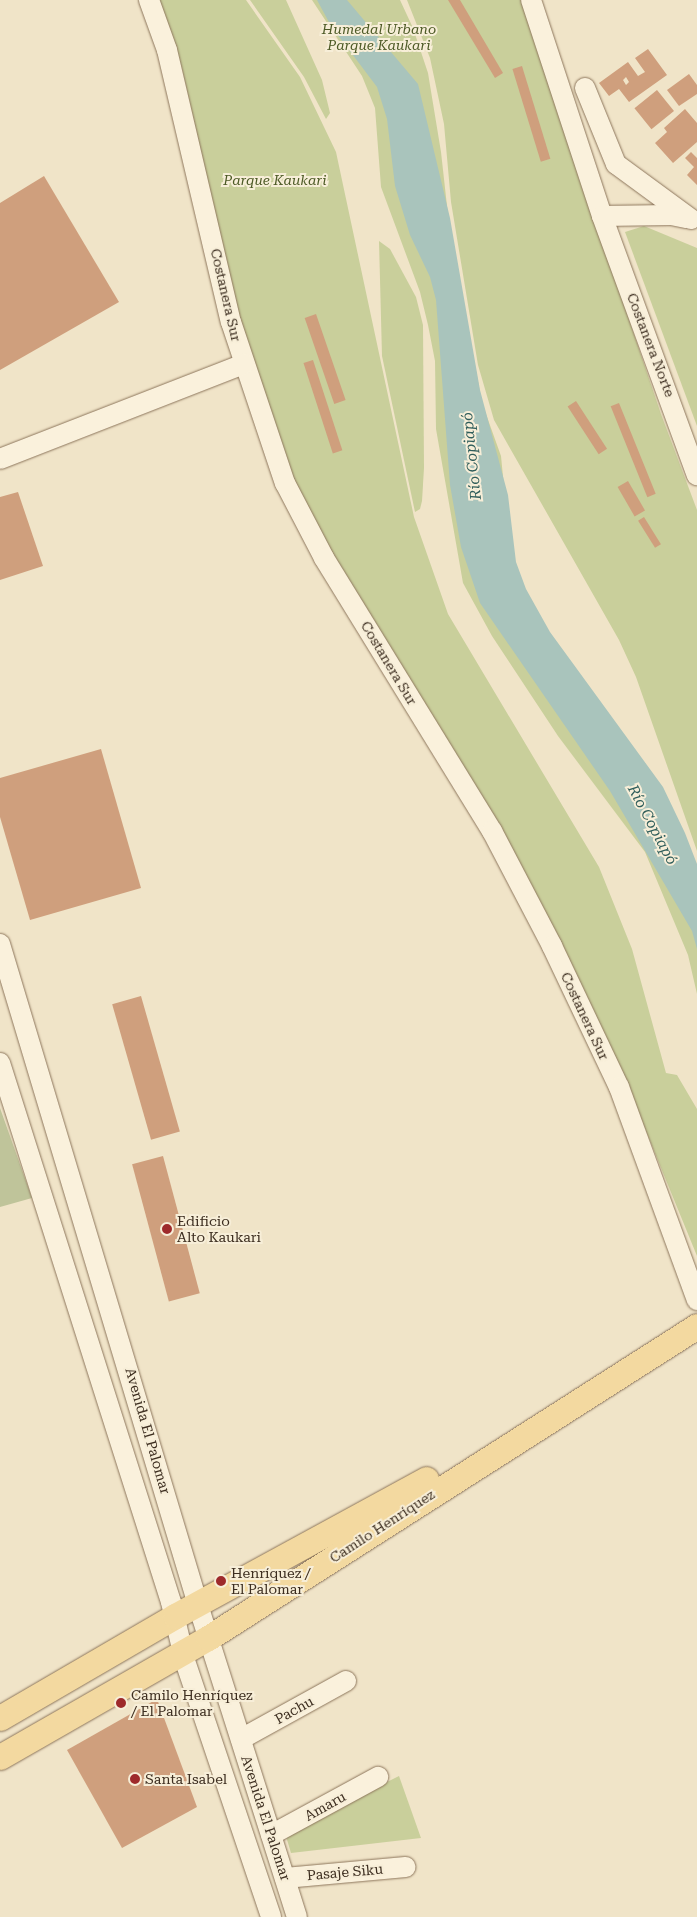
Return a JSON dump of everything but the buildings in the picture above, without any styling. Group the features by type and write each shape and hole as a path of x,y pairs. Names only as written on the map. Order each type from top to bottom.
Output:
{"main road":[{"name":"Camilo Henríquez","path":"0,1757 208,1638 632,1365 697,1326"},
{"name":"Camilo Henríquez","path":"0,1718 175,1616 632,1365"}],"street":[{"name":"Costanera Sur","path":"149,0 167,50 231,322 285,484 324,558 492,831 552,946 619,1087 697,1300"},
{"name":"Costanera Norte","path":"531,0 602,216 697,475"},
{"path":"585,88 612,158 640,184 694,221"},
{"path":"640,184 644,198 643,215"},
{"path":"602,216 671,215 694,221"},
{"path":"0,459 244,364"},
{"name":"Avenida El Palomar","path":"0,944 137,1393 208,1638 297,1917"},
{"name":"Avenida El Palomar","path":"0,1063 175,1616 183,1651 271,1917"},
{"path":"106,1396 137,1393"},
{"name":"Pachu","path":"241,1739 346,1681"},
{"name":"Amaru","path":"271,1835 378,1777"},
{"name":"Pasaje Siku","path":"285,1878 405,1867"}],"green space":[{"name":"Parque Kaukari","path":"156,0 246,0 300,77 336,152 414,517 448,614 599,867 632,949 666,1073 677,1075 697,1109 697,1256 639,1114 290,482 260,409 182,69"},
{"path":"250,0 286,0 322,80 330,113 326,119 304,77"},
{"name":"Humedal Urbano Parque Kaukari","path":"312,0 400,0 413,28 428,73 441,152 449,224 482,403 501,456 511,558 548,638 697,866 697,994 688,955 645,852 558,736 492,636 463,583 436,429 435,361 420,292 381,187 375,108 362,76"},
{"path":"407,0 521,0 661,414 697,510 697,851 636,677 619,640 494,420 478,365 451,202 444,124 430,58"},
{"path":"644,226 697,248 697,426 625,232"},
{"path":"379,241 390,249 416,297 423,325 424,468 422,501 420,509 415,512 382,356"},
{"path":"0,1108 32,1198 0,1207"},
{"path":"399,1776 421,1838 291,1853 285,1833"}],"water":[{"name":"Humedal Urbano Parque Kaukari","path":"317,0 347,0 418,84 450,218 480,390 508,495 516,562 526,589 550,632 663,787 685,833 697,864 697,949 692,931 610,791 480,603 461,547 450,485 436,300 430,277 410,235 395,186 387,119 377,87 331,26"}],"place":[{"name":"Edificio Alto Kaukari","path":"167,1229"},
{"name":"Henríquez / El Palomar","path":"221,1581"},
{"name":"Camilo Henríquez / El Palomar","path":"121,1703"},
{"name":"Santa Isabel","path":"135,1779"}],"water label":[{"name":"Río Copiapó","path":"472,456"},
{"name":"Río Copiapó","path":"652,825"}]}
